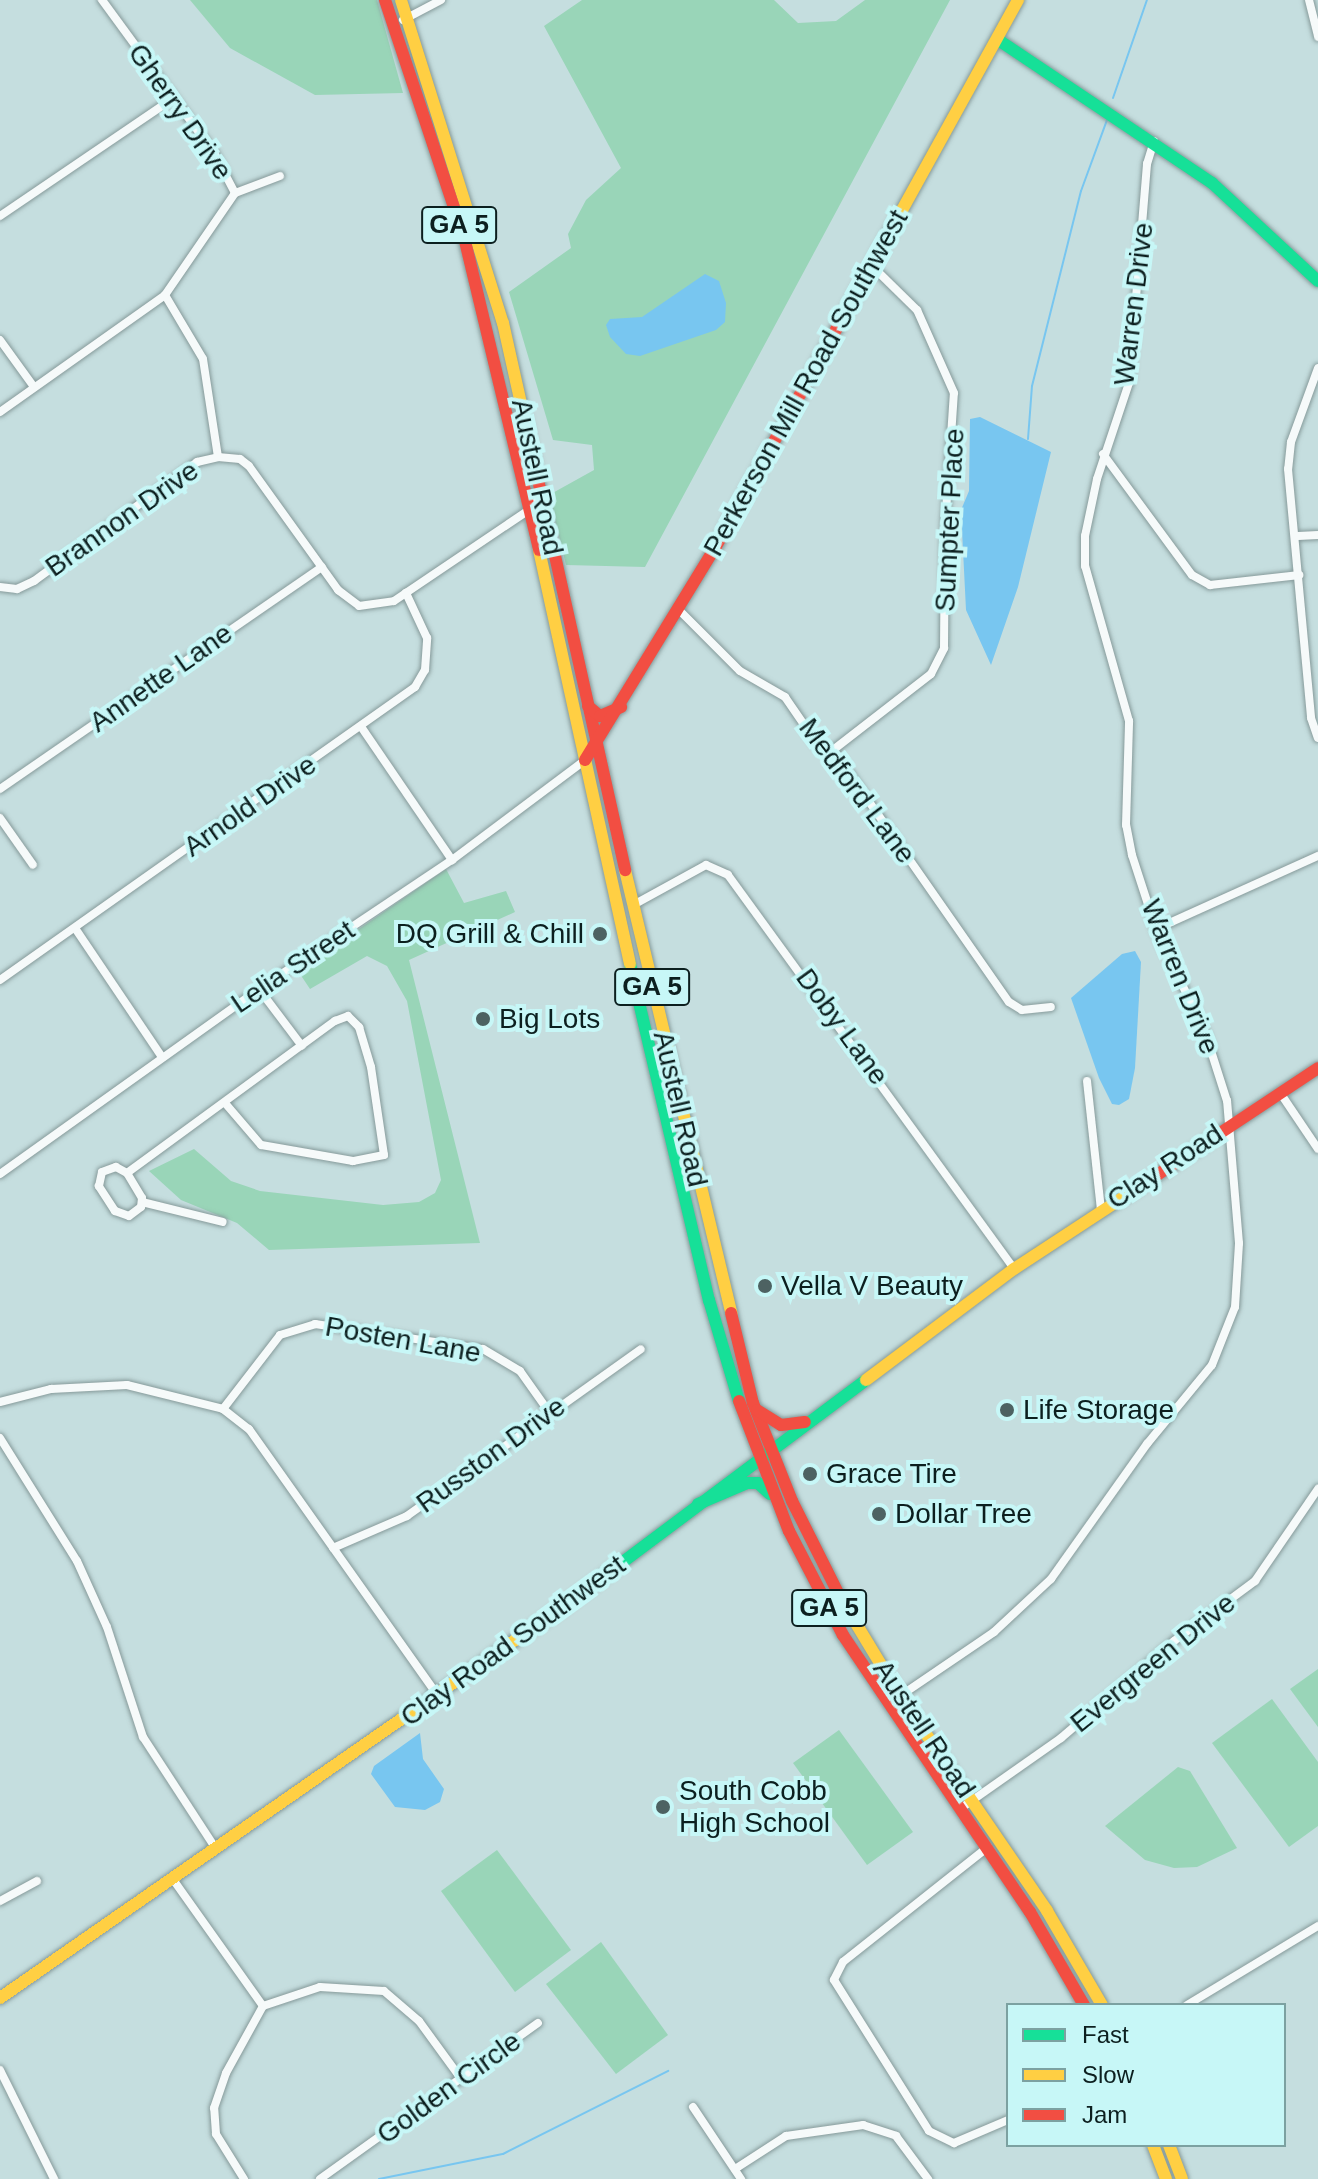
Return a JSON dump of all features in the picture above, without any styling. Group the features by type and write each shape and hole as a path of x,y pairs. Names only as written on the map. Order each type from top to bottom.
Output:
{"main road":[{"name":"Austell Road","path":"385,0 464,237 709,1300 757,1457 843,1635 988,1847 1083,2003"},
{"name":"Austell Road","path":"401,0 495,290 728,1315 756,1410 821,1564 900,1696 973,1800 1101,2003"},
{"name":"Perkerson Mill Road Southwest","path":"585,760 679,610 1018,0"},
{"path":"997,39 1154,141 1236,202 1318,281"},
{"path":"588,706 600,716 621,707"},
{"name":"Clay Road","path":"1014,1269 1318,1068"},
{"name":"Clay Road Southwest","path":"0,1998 438,1696 1014,1269"},
{"path":"756,1410 781,1425 805,1422"},
{"path":"698,1504 747,1483 758,1483 774,1497"},
{"path":"1154,2147 1166,2179"},
{"path":"1170,2147 1182,2179"}],"street":[{"name":"Gherry Drive","path":"0,412 165,295 235,193 214,153 102,0"},
{"path":"392,26 441,0"},
{"path":"1309,0 1318,37"},
{"path":"0,216 172,99"},
{"name":"Warren Drive","path":"900,1696 994,1632 1051,1579 1147,1444 1212,1365 1225,1340 1240,1275 1227,1101 1206,1035 1156,929 1126,825 1129,721 1085,566 1085,536 1103,454 1129,383 1147,164 1154,141"},
{"path":"235,193 280,176"},
{"name":"Sumpter Place","path":"833,750 931,674 944,648 945,527 954,393 917,310 872,266"},
{"path":"165,295 203,359 218,457"},
{"path":"0,340 34,387"},
{"path":"1318,368 1291,442 1288,469 1298,536 1311,718 1318,738"},
{"path":"1103,454 1192,575 1210,585 1299,575"},
{"name":"Brannon Drive","path":"0,587 17,589 34,581 197,462 218,457 240,459 249,466 338,590 359,606 375,607 406,593 529,510 541,496"},
{"path":"1298,536 1318,535"},
{"name":"Annette Lane","path":"0,789 322,567"},
{"name":"Arnold Drive","path":"0,980 406,695 425,670 427,638 406,593"},
{"name":"Medford Lane","path":"679,610 740,671 785,697 818,745 833,750 1009,1002 1022,1010 1051,1007"},
{"path":"362,728 452,860"},
{"name":"Lelia Street","path":"0,1174 259,989 452,860 585,760"},
{"path":"0,818 33,865"},
{"path":"1156,929 1318,856"},
{"name":"Doby Lane","path":"635,904 706,865 728,875 1014,1269"},
{"path":"75,928 162,1057"},
{"path":"259,989 302,1046"},
{"path":"142,1202 134,1214 124,1216 100,1190 100,1177 106,1169 127,1173 302,1046 348,1016 359,1027 371,1067 384,1155 353,1161 271,1149 248,1135 225,1103"},
{"path":"1087,1081 1101,1209"},
{"path":"1281,1094 1318,1149"},
{"path":"127,1173 142,1202 223,1222"},
{"name":"Posten Lane","path":"223,1409 280,1335 315,1324 483,1349 520,1371 549,1412"},
{"name":"Russton Drive","path":"333,1548 407,1516 641,1349"},
{"path":"0,1402 33,1392 127,1385 223,1409 249,1429 438,1696"},
{"path":"0,1438 77,1561 107,1627 143,1737 216,1849"},
{"name":"Evergreen Drive","path":"960,1809 1061,1738 1201,1619 1255,1581 1318,1489"},
{"path":"988,1847 843,1962 834,1980 929,2131 954,2143 1006,2121"},
{"path":"172,1878 263,2006"},
{"path":"0,1901 37,1881"},
{"path":"1190,2003 1318,1926"},
{"path":"244,2179 216,2134 214,2108 237,2050 263,2006 320,1987 384,1991 419,2021 462,2080"},
{"name":"Golden Circle","path":"320,2179 538,2023"},
{"path":"0,2070 54,2179"},
{"path":"693,2107 741,2179"},
{"path":"735,2169 786,2136 863,2125 896,2136 928,2179"}],"green space":[{"path":"190,0 377,0 403,93 315,95 230,48"},
{"path":"582,0 774,0 798,23 836,21 865,0 950,0 645,567 566,565 549,495 594,470 592,445 553,440 509,292 571,248 568,234 586,200 621,168 544,26"},
{"path":"446,869 464,903 506,891 515,912 409,960 480,1243 269,1250 237,1223 181,1200 149,1171 194,1149 231,1181 260,1191 383,1205 419,1202 435,1193 441,1180 407,1001 387,966 367,956 310,989 298,971"},
{"path":"1318,1669 1318,1727 1290,1689"},
{"path":"1272,1699 1318,1762 1318,1826 1289,1847 1212,1743"},
{"path":"839,1730 913,1832 867,1865 793,1763"},
{"path":"1178,1767 1190,1771 1237,1848 1197,1867 1174,1868 1145,1860 1105,1826"},
{"path":"497,1850 571,1950 515,1992 441,1891"},
{"path":"601,1942 668,2035 616,2074 546,1984"}],"water":[{"path":"705,274 719,281 726,303 725,322 716,330 640,356 626,354 610,337 606,325 610,319 642,317"},
{"path":"980,417 1051,452 1018,587 991,665 966,610 961,510 969,491 970,419"},
{"path":"1135,951 1141,962 1135,1068 1129,1099 1119,1105 1112,1104 1099,1078 1071,998 1122,954"},
{"path":"420,1733 423,1759 444,1789 440,1802 425,1810 395,1807 371,1774 374,1766"}],"waterway":[{"path":"1113,98 1147,0"},
{"path":"1028,439 1032,386 1081,191 1107,120"},
{"path":"379,2179 503,2154 668,2071"}],"traffic: fast":[{"path":"997,39 1212,183 1318,281"},
{"path":"630,964 709,1300 739,1401"},
{"path":"564,1606 866,1380"},
{"path":"698,1504 747,1483 758,1483 770,1494"}],"traffic: slow":[{"path":"401,0 503,323 528,435"},
{"path":"880,250 1018,0"},
{"path":"539,550 630,964"},
{"path":"625,870 731,1313"},
{"path":"866,1380 1014,1269 1139,1187"},
{"path":"840,1597 900,1696 1047,1911 1101,2003"},
{"path":"0,1998 564,1606"},
{"path":"1154,2147 1166,2179"},
{"path":"1170,2147 1182,2179"}],"traffic: jam":[{"path":"385,0 464,237 539,550"},
{"path":"585,760 715,548 880,250"},
{"path":"528,435 625,870"},
{"path":"588,706 600,716 621,707"},
{"path":"1139,1187 1318,1068"},
{"path":"731,1313 753,1403 792,1501 840,1597"},
{"path":"739,1401 789,1531 843,1635 1030,1912 1083,2003"},
{"path":"757,1410 781,1425 805,1422"}],"place":[{"name":"DQ Grill & Chill","path":"600,934"},
{"name":"Big Lots","path":"483,1019"},
{"name":"Vella V Beauty","path":"765,1286"},
{"name":"Life Storage","path":"1007,1410"},
{"name":"Grace Tire","path":"810,1474"},
{"name":"Dollar Tree","path":"879,1514"},
{"name":"South Cobb High School","path":"663,1807"}]}
